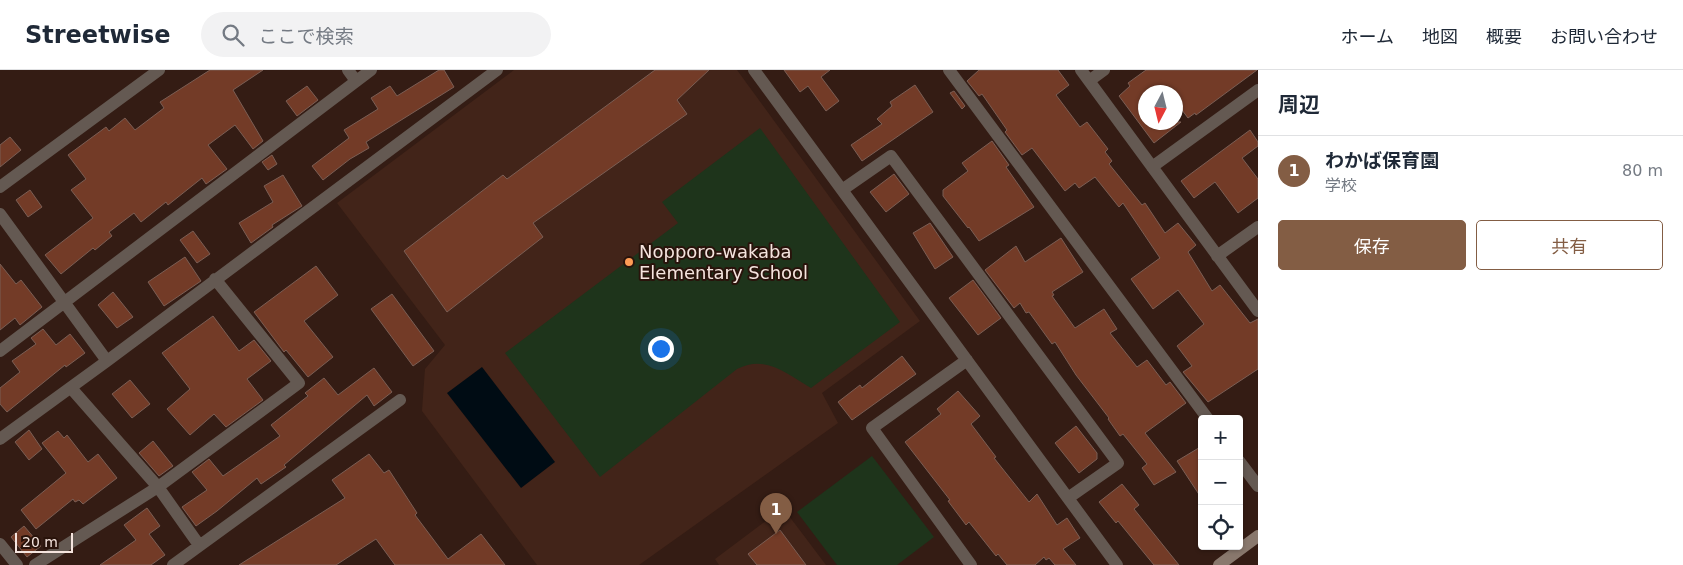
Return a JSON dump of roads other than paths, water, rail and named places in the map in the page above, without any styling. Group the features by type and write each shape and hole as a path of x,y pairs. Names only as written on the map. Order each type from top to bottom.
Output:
{"street":[{"path":"0,187 159,70"},
{"path":"348,70 356,81"},
{"path":"0,350 371,70"},
{"path":"0,439 498,70"},
{"path":"754,70 1117,565"},
{"path":"948,70 1205,415"},
{"path":"1081,70 1258,311"},
{"path":"1089,81 1104,70"},
{"path":"1152,167 1258,90"},
{"path":"842,190 891,156 1118,463 1068,498"},
{"path":"0,214 107,361"},
{"path":"1217,256 1258,227"},
{"path":"35,565 158,487 298,383 215,279"},
{"path":"967,360 872,428 972,565"},
{"path":"71,388 158,487 199,545"},
{"path":"173,565 400,400"},
{"path":"1243,466 1258,486"},
{"path":"1219,565 1258,536"},
{"path":"0,544 17,565"}],"place":[{"name":"Nopporo-wakaba Elementary School","path":"629,262"},
{"name":"わかば保育園","path":"776,534"}]}
